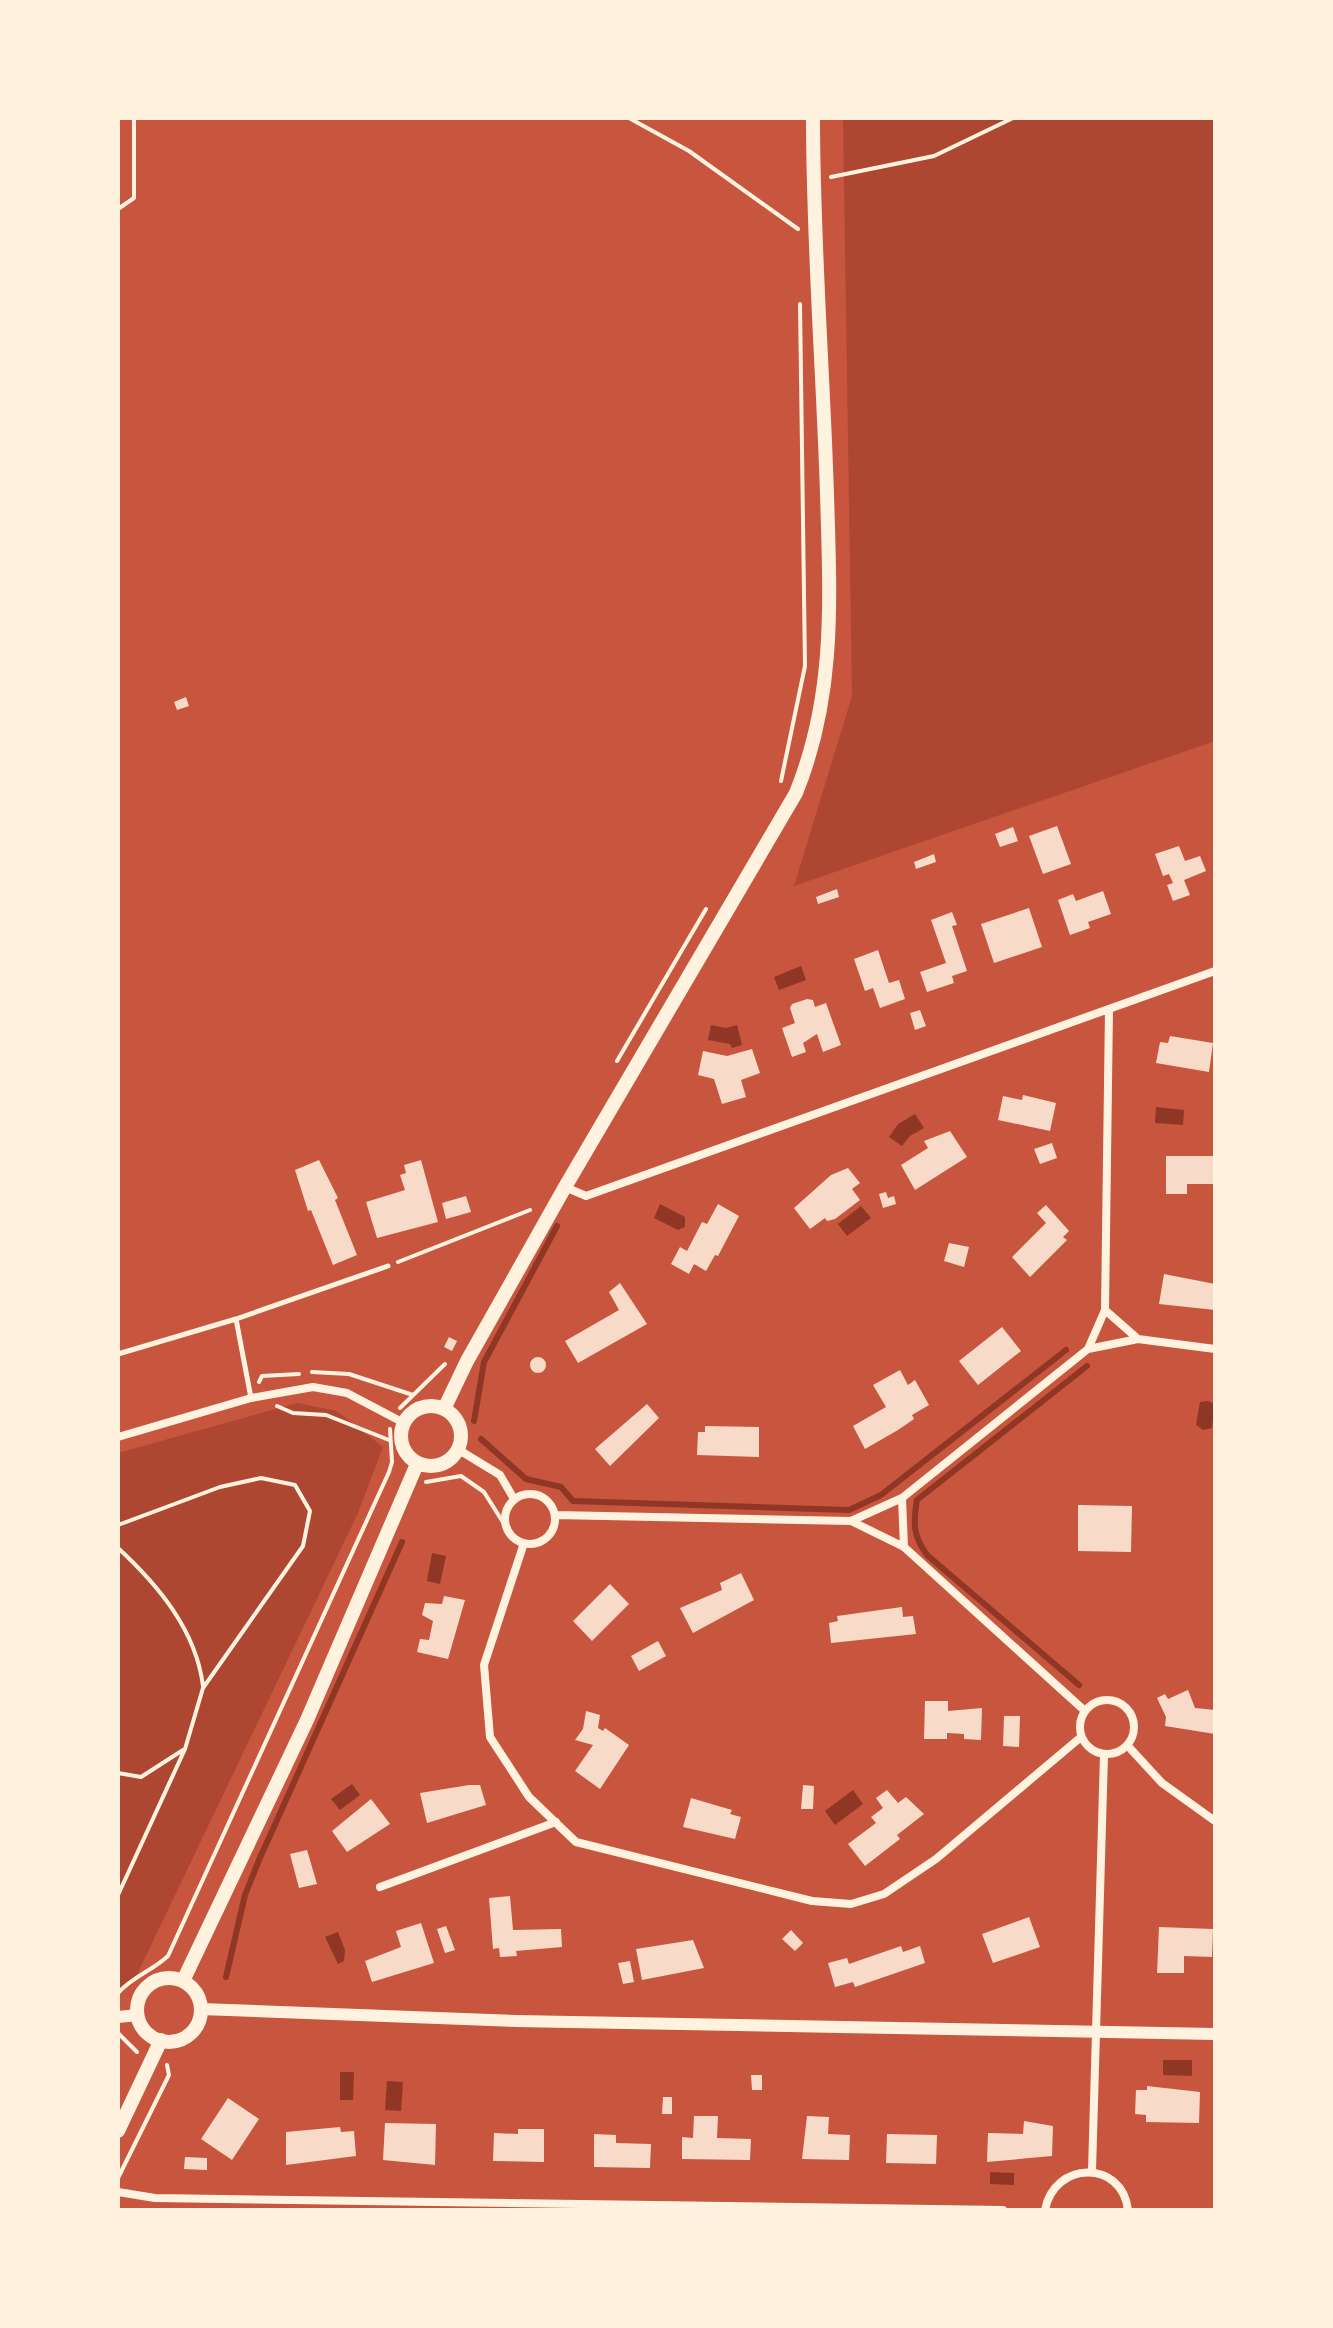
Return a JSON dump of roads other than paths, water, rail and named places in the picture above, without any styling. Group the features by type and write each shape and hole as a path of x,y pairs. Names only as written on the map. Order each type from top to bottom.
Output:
{"main road":[{"path":"444,1409 467,1361 565,1187 796,793 822,716 829,644 829,577 813,118"},
{"path":"183,1981 307,1720 413,1470 401,1441 404,1423 417,1409 435,1406 444,1409 452,1414 461,1431 459,1450 445,1464 413,1470"},
{"path":"164,1978 183,1981 196,1993 201,2009 189,2035 170,2041 161,2040 145,2031 138,2015 141,1995 146,1987 164,1978"},
{"path":"118,2131 161,2040"}],"street":[{"path":"565,1187 586,1196 1215,971"},
{"path":"1088,1349 1105,1310 1109,1009"},
{"path":"1105,1310 1138,1339"},
{"path":"851,1521 902,1498 1088,1349 1138,1339 1215,1349"},
{"path":"118,1437 251,1398 313,1387 347,1393 404,1423"},
{"path":"459,1450 500,1475 514,1499"},
{"path":"535,1494 548,1501 555,1515 547,1537 524,1543 516,1540 506,1527 506,1511 514,1499 535,1494"},
{"path":"902,1498 904,1547"},
{"path":"555,1515 851,1521 904,1547 1085,1711"},
{"path":"524,1543 484,1665 490,1737 529,1797 576,1842 812,1901 851,1904 884,1894 936,1859 1081,1737"},
{"path":"1101,1701 1123,1706 1134,1722 1133,1737 1113,1754 1104,1755 1091,1750 1081,1737 1080,1727 1085,1711 1101,1701"},
{"path":"1127,1745 1162,1783 1215,1821"},
{"path":"1092,2171 1104,1755"},
{"path":"380,1887 556,1822"},
{"path":"201,2009 516,2021 1215,2034"},
{"path":"118,2017 138,2015"},
{"path":"1045,2210 1054,2187 1064,2177 1092,2171 1110,2178 1121,2188 1128,2210"},
{"path":"118,2192 155,2198 1003,2210"}],"lane":[{"path":"118,1354 236,1319 388,1266"},
{"path":"236,1319 251,1398"}],"waterway":[{"path":"474,1421 484,1362 557,1226"},
{"path":"481,1439 526,1479 561,1487 573,1501 849,1510 881,1495 1066,1350"},
{"path":"1079,1685 927,1555 919,1542 915,1522 917,1500 1087,1366"},
{"path":"226,1977 245,1895 259,1860 402,1542"}]}
